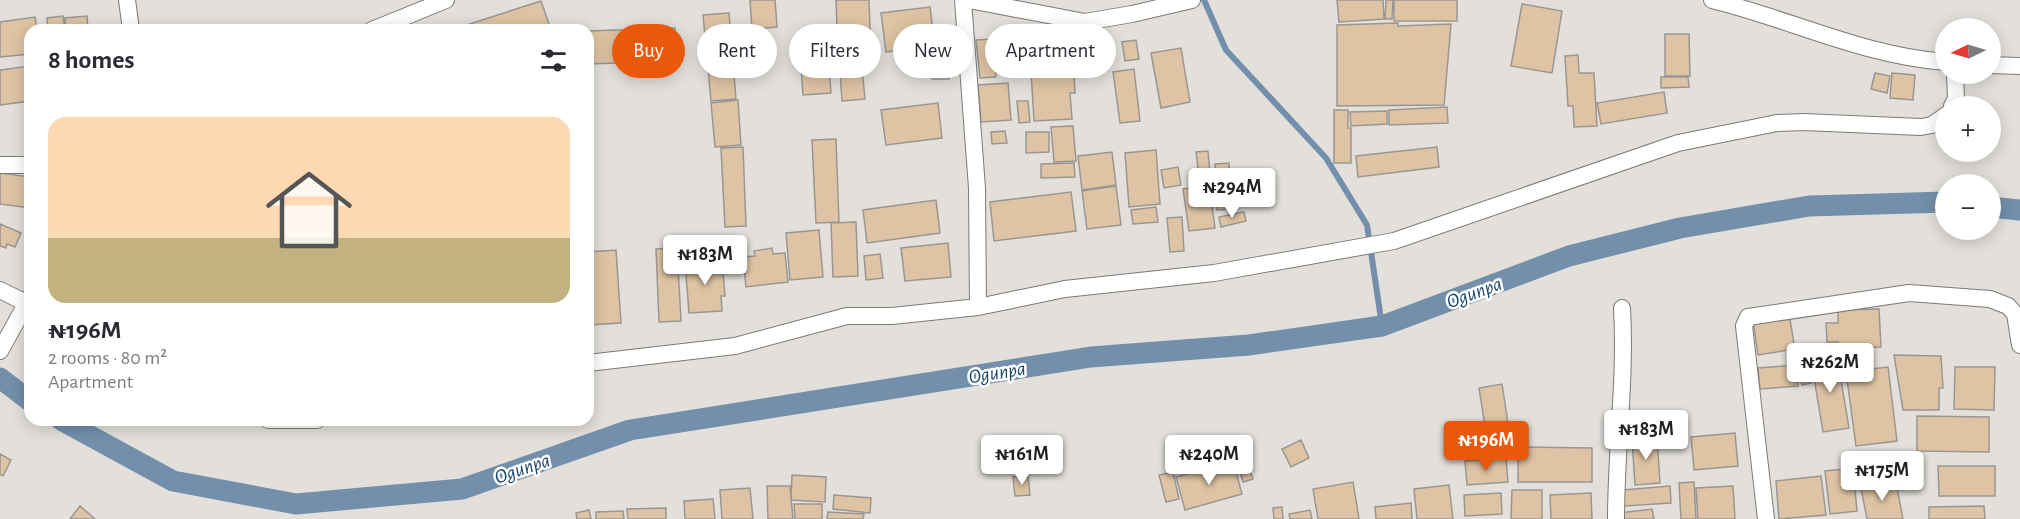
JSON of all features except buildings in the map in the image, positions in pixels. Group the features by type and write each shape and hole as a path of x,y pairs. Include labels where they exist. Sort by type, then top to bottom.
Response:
{"street":[{"path":"127,0 130,24"},
{"path":"387,24 446,0"},
{"path":"963,0 977,188 978,307"},
{"path":"969,0 1057,8 1085,22 1192,0"},
{"path":"1712,0 1755,10 1862,47 1935,61"},
{"path":"2001,65 2020,66"},
{"path":"594,362 735,346 847,316 892,316 978,307 1065,289 1214,273 1394,241 1678,143 1777,123 1921,127 1935,123"},
{"path":"0,165 24,165"},
{"path":"0,291 24,304"},
{"path":"1766,519 1744,326 1748,317 1909,293 1990,299 2008,306 2015,314 2020,345"},
{"path":"1616,519 1616,456 1624,358 1622,308"},
{"path":"0,351 24,309"}],"waterway":[{"path":"1204,0 1226,50 1326,158 1367,225 1382,326"},
{"name":"Ogunpa","path":"72,426 173,481 296,504 462,489 630,430 1091,357 1249,345 1382,326 1569,256 1680,228 1809,206 1935,202"},
{"name":"Ogunpa","path":"2001,208 2020,210"},
{"name":"Ogunpa","path":"0,378 24,396"}]}
